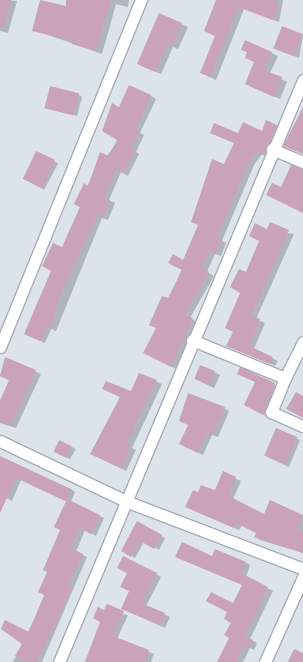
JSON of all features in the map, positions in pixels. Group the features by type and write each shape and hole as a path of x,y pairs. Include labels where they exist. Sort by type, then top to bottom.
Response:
{"street":[{"path":"0,347 141,0"},
{"path":"59,662 128,502 192,340 272,149 303,80"},
{"path":"272,149 303,162"},
{"path":"192,340 286,378"},
{"path":"303,342 271,412 303,426"},
{"path":"0,441 128,502 303,569"},
{"path":"265,662 303,577"}],"building":[{"path":"0,0 11,0 3,28 0,27"},
{"path":"40,0 66,6 66,0 111,0 96,51 72,44 73,41 32,31"},
{"path":"216,0 275,0 279,5 273,20 238,7 210,77 200,73 215,36 204,31"},
{"path":"159,13 182,23 172,46 167,44 155,72 137,64"},
{"path":"282,26 303,34 294,56 273,48"},
{"path":"245,40 272,52 264,70 282,77 274,97 245,84 254,62 245,58 247,52 241,50"},
{"path":"129,85 151,95 136,129 140,132 131,148 135,150 123,173 116,170 104,196 110,200 102,218 97,215 60,296 50,329 46,327 40,341 24,334 51,271 42,266 53,243 62,247 80,207 74,204 84,183 88,186 100,152 109,156 117,140 102,131 112,103 119,107"},
{"path":"50,86 79,93 74,116 44,108"},
{"path":"303,107 303,154 283,146"},
{"path":"266,120 277,125 263,155 256,152 249,162 217,237 222,239 216,254 209,251 202,268 209,272 185,315 193,318 171,367 143,353 156,328 149,325 162,296 168,298 182,270 168,263 173,254 183,260 198,225 191,222 212,159 224,164 234,143 210,133 214,123 238,133 243,122 262,131"},
{"path":"36,151 55,160 42,188 23,179"},
{"path":"291,165 303,169 303,213 266,195 272,183 281,187"},
{"path":"270,222 289,230 251,316 260,319 249,346 273,357 270,364 226,346 233,332 225,328 240,293 230,287 239,269 246,272 259,241 249,236 255,223 267,229"},
{"path":"5,357 36,370 11,425 0,421 0,401 9,380 0,376"},
{"path":"200,365 215,371 209,385 194,379"},
{"path":"240,367 275,383 263,415 244,405 255,382 237,374"},
{"path":"139,373 157,380 126,444 131,446 121,468 90,454 120,397 102,389 106,381 131,391"},
{"path":"296,392 303,396 303,418 286,409"},
{"path":"188,393 225,407 213,435 207,433 198,453 179,444 188,425 179,421"},
{"path":"276,428 297,437 285,465 264,456"},
{"path":"59,440 72,446 66,458 54,452"},
{"path":"0,456 71,489 65,501 16,478 0,513"},
{"path":"223,471 236,477 229,496 264,514 270,500 303,515 297,529 303,532 303,553 254,537 256,533 236,523 234,528 185,507 193,490 198,492 201,485 215,490"},
{"path":"67,499 100,515 91,534 79,528 71,548 83,554 68,585 72,587 37,662 26,662 15,656 22,644 1,629 5,620 29,632 44,595 38,592 47,572 43,570 60,530 54,527"},
{"path":"137,521 162,535 154,549 140,541 131,557 121,551"},
{"path":"182,542 212,556 215,549 246,562 241,573 268,587 245,636 253,640 248,648 244,646 236,662 217,662 229,638 224,635 231,623 224,619 227,612 206,601 211,592 233,603 242,585 175,557"},
{"path":"123,556 157,573 141,603 165,613 160,625 121,609 129,591 120,587 127,573 117,568"},
{"path":"107,604 124,611 113,636 149,650 145,662 85,662 100,622 93,618 98,607 104,610"},
{"path":"294,649 303,653 303,662 288,662"}]}
